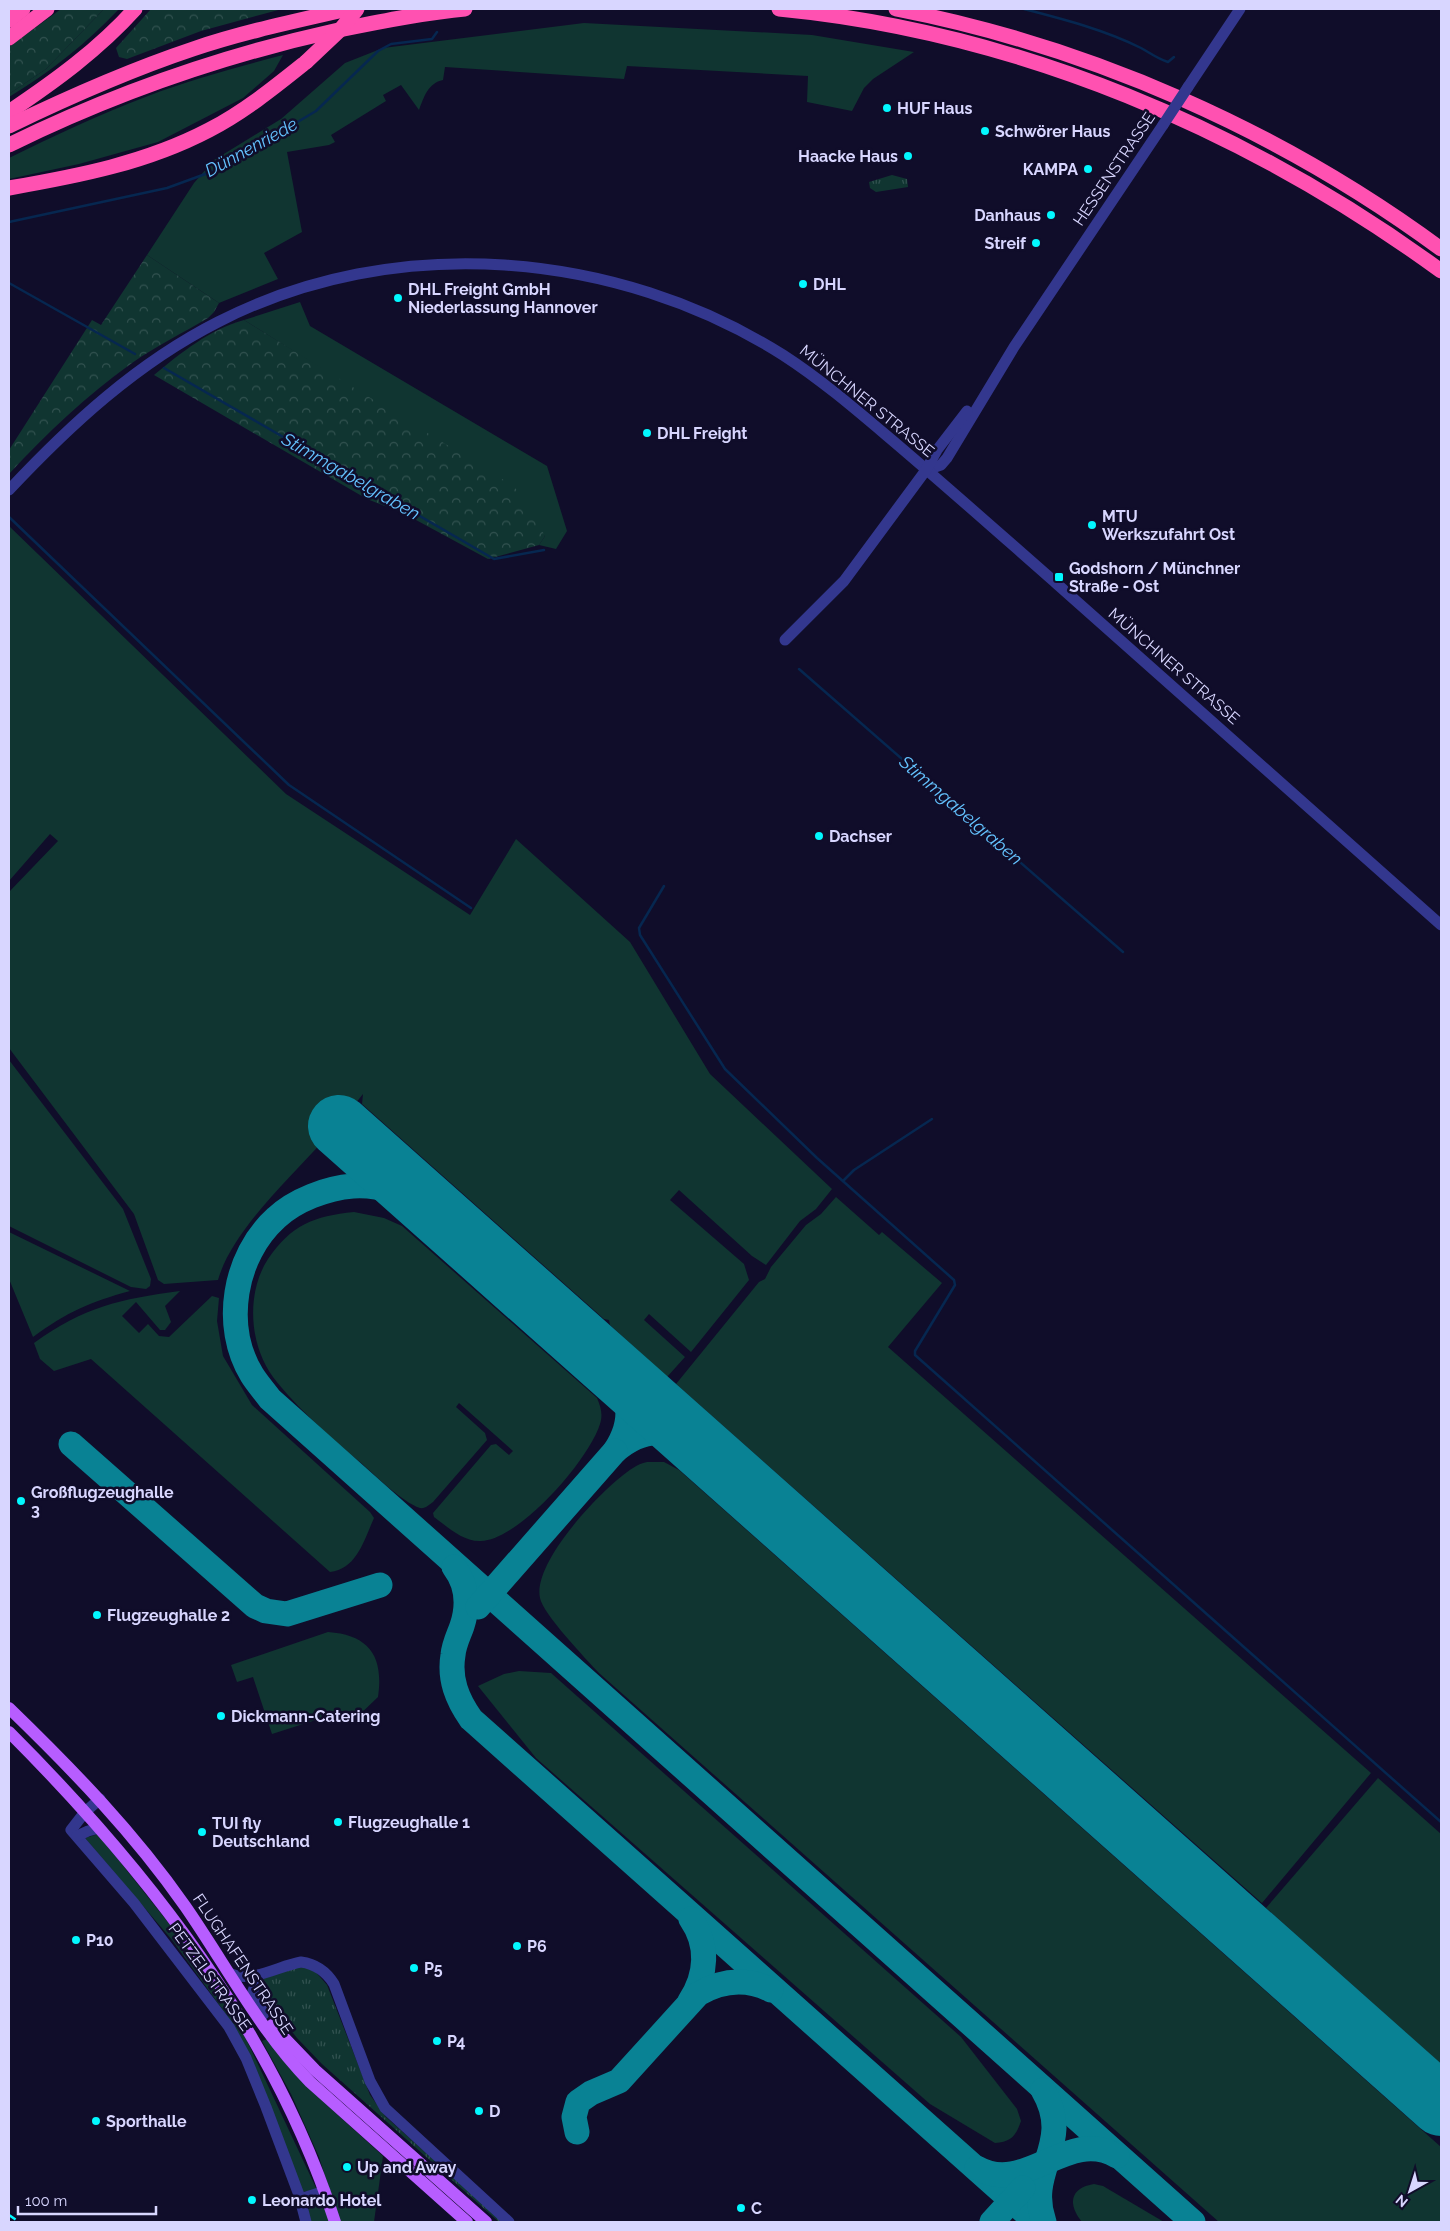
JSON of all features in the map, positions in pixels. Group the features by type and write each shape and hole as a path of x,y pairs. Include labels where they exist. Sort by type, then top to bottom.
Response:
{"highway":[{"path":"9,20 23,9"},
{"path":"9,38 47,9"},
{"path":"9,112 82,60 114,32 134,9"},
{"path":"9,126 123,75 193,49 276,25 348,9"},
{"path":"9,188 84,175 140,160 174,147 211,129 275,86 306,62 341,29 358,9"},
{"path":"9,145 63,118 130,91 225,59 281,43 365,24 465,9"},
{"path":"778,9 860,21 934,35 1073,76 1148,104 1217,135 1286,171 1346,206 1441,271"},
{"path":"896,9 938,17 1079,58 1153,87 1225,120 1296,156 1357,192 1441,250"}],"main road":[{"name":"FLUGHAFENSTRASSE","path":"9,1708 100,1799 134,1838 184,1905 271,2036 301,2074 467,2222"},
{"name":"FLUGHAFENSTRASSE","path":"9,1732 99,1828 180,1928 237,2012 287,2102 325,2191 335,2222"},
{"name":"FLUGHAFENSTRASSE","path":"244,1996 264,2014 299,2054 486,2222"}],"street":[{"name":"HESSENSTRASSE","path":"785,640 844,581 926,470 940,446 1014,347 1240,9"},
{"name":"MÜNCHNER STRASSE","path":"9,490 69,430 126,381 164,353 215,323 262,302 333,280 374,272 457,263 517,265 570,272 645,290 695,309 746,333 803,368 844,400 926,470 1441,925"},
{"path":"74,1833 85,1812 100,1799"},
{"path":"74,1833 99,1828"},
{"name":"PETZELSTRASSE","path":"74,1833 145,1917 230,2027 246,2058 266,2107 300,2199 306,2222"},
{"path":"229,1973 241,1977 259,1975 301,1962 308,1963 324,1972 334,1984 370,2081 384,2108 509,2222"},
{"path":"259,1975 252,1991 264,2014"},
{"path":"300,2199 325,2191"}],"green space":[{"path":"61,9 104,9 46,69 9,94 9,47"},
{"path":"104,9 119,9 67,57 9,97 9,94 46,69"},
{"path":"151,9 282,9 201,31 127,59 119,57 116,48"},
{"path":"584,23 812,35 914,52 873,79 864,88 852,111 807,102 808,76 627,66 624,79 445,67 443,80 430,87 419,110 401,85 383,95 386,101 331,135 335,142 329,145 287,152 302,232 264,253 278,279 219,303 147,255 194,183 214,160 281,119 345,63 383,48"},
{"path":"283,55 274,71 243,98 158,142 79,164 9,179 9,158 77,125 181,84"},
{"path":"892,175 907,179 908,187 876,192 870,188 869,182"},
{"path":"147,255 219,303 214,312 208,318 150,351 99,388 38,444 9,474 9,450 92,320 101,325"},
{"path":"300,302 310,326 547,466 567,531 556,549 539,545 545,536 400,418 244,320"},
{"path":"244,320 512,485 522,495 545,536 539,545 488,559 405,514 367,499 154,375 186,350 208,336 231,324"},
{"path":"9,526 286,794 470,915 516,839 630,942 710,1074 832,1189 816,1209 800,1221 766,1265 752,1256 679,1190 670,1200 744,1264 749,1280 691,1352 649,1314 644,1320 685,1357 667,1377 610,1325 609,1320 604,1319 362,1104 363,1094 351,1109 342,1101 314,1133 323,1141 248,1225 225,1262 218,1280 164,1284 158,1280 134,1214 9,1048 9,892 58,841 50,834 9,881"},
{"path":"9,1060 123,1209 151,1279 150,1286 146,1289 131,1287 9,1226"},
{"path":"836,1197 879,1235 882,1232 942,1283 888,1347 1371,1773 1262,1903 676,1384 759,1282 765,1279 771,1267 806,1225 821,1214"},
{"path":"354,1212 384,1218 402,1226 597,1398 601,1411 600,1424 593,1439 568,1477 532,1513 497,1537 474,1541 456,1533 434,1517 433,1513 491,1445 496,1444 509,1455 513,1451 459,1403 456,1407 485,1433 487,1440 433,1502 420,1508 389,1488 314,1422 292,1400 265,1364 255,1334 253,1318 256,1287 268,1259 286,1238 305,1224 327,1216"},
{"path":"9,1232 130,1291 79,1309 33,1337 9,1279"},
{"path":"180,1291 165,1306 171,1322 165,1330 160,1330 136,1302 122,1316 139,1333 148,1324 159,1336 169,1337 212,1296 219,1298 217,1321 223,1356 252,1405 370,1512 374,1518 358,1552 347,1565 339,1570 330,1572 91,1359 54,1371 40,1359 34,1343 69,1321 103,1306 121,1301"},
{"path":"647,1462 664,1462 679,1470 1441,2147 1441,2222 1219,2222 599,1673 549,1615 540,1598 541,1583 547,1565 573,1526 620,1477 636,1466"},
{"path":"328,1632 354,1638 371,1650 376,1659 378,1670 378,1697 354,1720 348,1722 344,1711 272,1734 253,1677 237,1682 231,1665"},
{"path":"519,1671 551,1673 961,2037 1017,2109 1021,2121 1012,2137 1009,2140 995,2143 930,2104 536,1758 478,1686 504,1674"},
{"path":"1378,1778 1441,1834 1441,2064 1266,1908"},
{"path":"98,1834 178,1935 233,2011 317,2190 302,2192 228,2017 172,1940 85,1838"},
{"path":"304,1967 314,1970 327,1985 370,2095 386,2117 503,2222 499,2222 322,2064 297,2038 258,1988 258,1983 268,1976"},
{"path":"267,2039 307,2087 383,2156 374,2222 340,2222 319,2157 291,2094 262,2041"},
{"path":"1094,2184 1103,2186 1164,2222 1082,2222 1074,2209 1073,2198 1080,2189"},
{"path":"314,2202 324,2204 330,2222 311,2222 308,2210"}],"waterway":[{"name":"Dünnenriede","path":"1024,9 1098,30 1141,48 1157,58 1168,62 1174,57"},
{"name":"Dünnenriede","path":"9,222 167,188 219,169 316,111 378,51 391,44 432,39 437,32"},
{"name":"Stimmgabelgraben","path":"9,283 135,354"},
{"name":"Stimmgabelgraben","path":"164,368 494,559 544,550"},
{"path":"9,517 289,785 471,908"},
{"name":"Stimmgabelgraben","path":"799,669 1123,952"},
{"path":"664,886 639,928 640,935 725,1069 817,1158 954,1280 955,1285 915,1351 915,1355 1441,1822"},
{"path":"843,1181 854,1170 932,1119"}],"taxiway":[{"path":"432,1209 413,1199 384,1189 353,1186 322,1192 302,1200 276,1218 250,1252 242,1271 237,1292 235,1314 237,1335 243,1356 258,1384 270,1399 1193,2222"},
{"path":"607,1365 621,1386 628,1407 626,1428 615,1451 639,1436 662,1433 684,1440 708,1454"},
{"path":"71,1444 255,1606 266,1611 287,1614 380,1585"},
{"path":"478,1607 615,1451"},
{"path":"454,1567 462,1580 466,1595 466,1610 455,1643 452,1664 453,1681 458,1696 471,1719 1036,2222"},
{"path":"690,2001 700,1981 704,1960 701,1939 691,1919"},
{"path":"577,2132 574,2117 578,2102 591,2093 619,2081 698,1994 707,1989 734,1982 744,1982 771,1990"},
{"path":"1043,2090 1051,2109 1054,2126 1052,2142 1040,2187 1040,2203 1044,2222"},
{"path":"977,2168 995,2174 1012,2174 1064,2154 1081,2150 1099,2149 1117,2156"},
{"path":"992,2222 1023,2188"}],"runway":[{"path":"339,1126 1441,2105"}],"railway":[{"path":"9,2215 19,2222"}],"place":[{"name":"HUF Haus","path":"887,108"},
{"name":"Schwörer Haus","path":"985,131"},
{"name":"Haacke Haus","path":"908,156"},
{"name":"KAMPA","path":"1088,169"},
{"name":"Danhaus","path":"1051,215"},
{"name":"Streif","path":"1036,243"},
{"name":"DHL","path":"803,284"},
{"name":"DHL Freight GmbH Niederlassung Hannover","path":"398,298"},
{"name":"DHL Freight","path":"647,433"},
{"name":"MTU Werkszufahrt Ost","path":"1092,525"},
{"name":"Godshorn / Münchner Straße - Ost","path":"1059,577"},
{"name":"Dachser","path":"819,836"},
{"name":"Großflugzeughalle 3","path":"21,1501"},
{"name":"Flugzeughalle 2","path":"97,1615"},
{"name":"Dickmann-Catering","path":"221,1716"},
{"name":"Flugzeughalle 1","path":"338,1822"},
{"name":"TUI fly Deutschland","path":"202,1832"},
{"name":"P10","path":"76,1940"},
{"name":"P6","path":"517,1946"},
{"name":"P5","path":"414,1968"},
{"name":"P4","path":"437,2041"},
{"name":"D","path":"479,2111"},
{"name":"Sporthalle","path":"96,2121"},
{"name":"Up and Away","path":"347,2167"},
{"name":"Leonardo Hotel","path":"252,2200"},
{"name":"C","path":"741,2208"}]}
